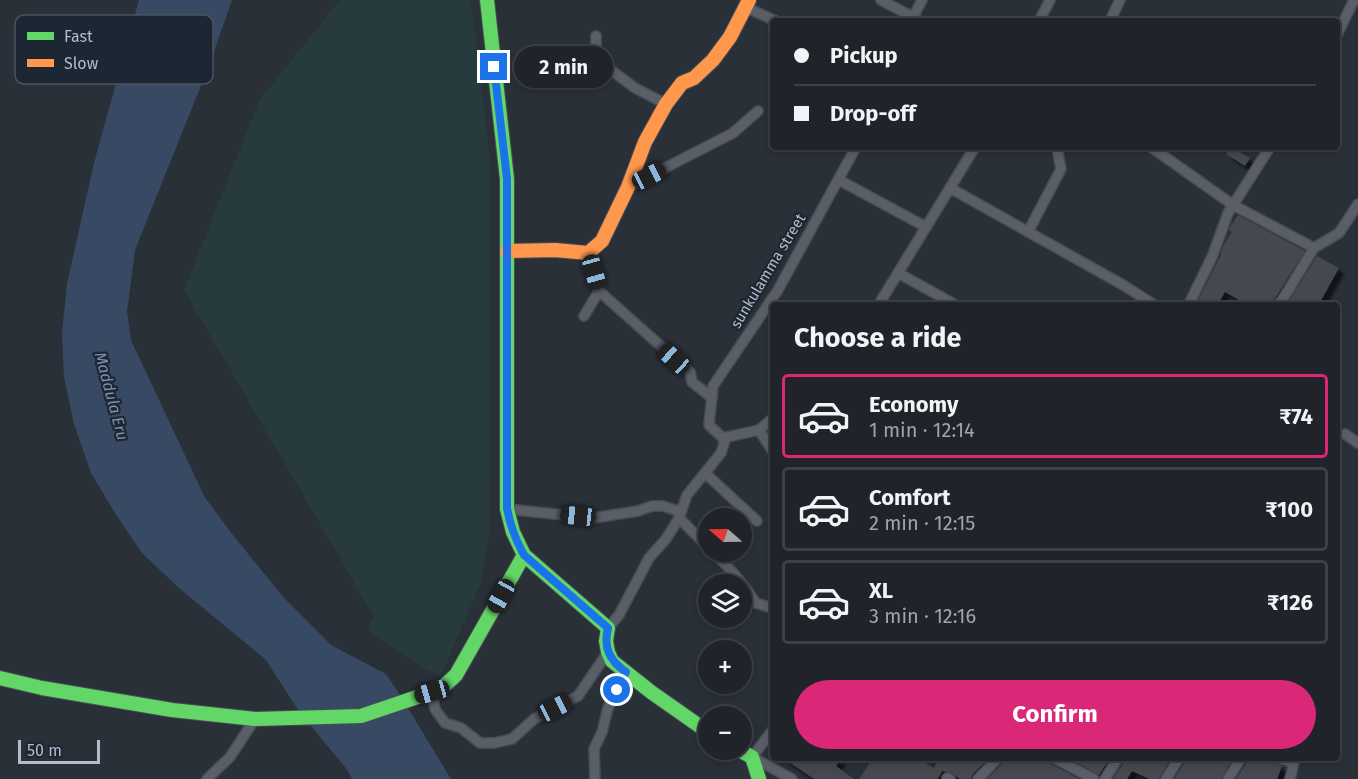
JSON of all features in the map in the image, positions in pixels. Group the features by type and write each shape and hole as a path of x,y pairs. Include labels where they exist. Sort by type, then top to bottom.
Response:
{"street":[{"path":"487,0 507,179 507,508 513,533 524,555 608,628"},
{"path":"881,0 912,18"},
{"path":"916,18 922,0"},
{"path":"1041,18 1050,0"},
{"path":"1111,18 1120,0"},
{"path":"1340,29 1354,0"},
{"path":"507,252 555,250 588,253 602,241 628,187 645,142 666,104 682,84 694,78 713,60 730,38 747,3 771,18"},
{"path":"596,36 596,58 635,88 666,104"},
{"path":"628,187 733,133 758,111"},
{"name":"sunkulamma street","path":"725,440 709,425 713,386 778,290 854,150"},
{"path":"880,302 973,150"},
{"path":"1028,232 1061,169 1059,150"},
{"path":"1155,150 1233,205 1314,248"},
{"path":"1190,302 1212,257 1228,213 1268,150"},
{"path":"838,180 926,227"},
{"path":"950,188 1151,302"},
{"path":"1281,302 1314,248 1339,233 1358,204"},
{"path":"588,253 599,291 690,372 692,381 712,398"},
{"path":"898,273 950,302"},
{"path":"584,316 599,291"},
{"path":"698,725 659,699 612,662 606,641 608,628 619,615 649,558 666,539 680,515 687,495 722,453 727,437 759,430 770,421"},
{"path":"759,430 770,447"},
{"path":"1345,434 1358,443"},
{"path":"705,473 757,521"},
{"path":"507,508 593,518 638,511 652,506 663,506 680,515 698,536"},
{"path":"0,678 42,688 172,710 255,719 362,716 432,692 444,686 456,675 524,555"},
{"path":"724,562 743,583 756,603 770,607"},
{"path":"432,692 435,709 445,723 461,728 480,743 512,739 534,719 578,696 608,652"},
{"path":"596,779 594,749 602,732 608,708 626,672"},
{"path":"207,779 230,757 255,719"},
{"path":"752,758 770,734"},
{"path":"752,758 759,779"},
{"path":"752,758 792,779"},
{"path":"978,779 995,761"},
{"path":"1060,761 1094,779"},
{"path":"1106,779 1116,761"},
{"path":"1166,779 1177,761"},
{"path":"1228,779 1239,761"},
{"path":"1290,779 1294,761"}],"green space":[{"path":"340,0 470,0 476,39 490,161 489,532 481,582 441,676 424,668 369,631 368,625 374,617 184,290 260,99"}],"water":[{"path":"139,0 232,0 213,54 213,15 135,15"},
{"name":"Maddula Eru","path":"116,84 202,84 135,250 127,312 131,340 204,496 284,598 331,645 386,674 451,779 352,779 298,710 266,660 179,588 142,553 91,473 74,424 64,377 62,332 67,284 94,163"}],"building":[{"path":"1229,150 1236,150 1250,158 1245,166 1226,154"},
{"path":"1238,215 1305,251 1272,302 1242,302 1225,292 1219,302 1197,302 1232,232 1229,230"},
{"path":"1317,256 1339,268 1320,302 1288,302"},
{"path":"787,761 839,761 836,766 854,779 814,779"},
{"path":"871,761 922,761 934,768 938,761 986,761 971,779 960,779 952,773 942,771 938,779 859,779"},
{"path":"1004,761 1046,761 1079,779 987,779"},
{"path":"1073,761 1108,761 1099,775"},
{"path":"1169,761 1159,779 1149,779 1132,771 1127,779 1113,779 1124,762"},
{"path":"1231,761 1221,779 1174,779 1185,762"},
{"path":"1273,761 1282,766 1277,779 1236,779 1247,762"}],"traffic: fast":[{"path":"487,0 507,179 507,509 513,532 524,555 608,628 606,641 612,661 698,725"},
{"path":"0,678 42,688 172,710 255,719 361,716 432,692 444,686 456,675 524,555"},
{"path":"752,757 759,779"}],"traffic: slow":[{"path":"507,251 555,250 588,253 602,241 628,187 645,142 666,104 682,83 694,78 713,60 730,37 749,0"}],"route":[{"path":"494,67 507,179 507,508 510,526 524,555 608,628 606,641 612,662 626,672 617,690"}]}
